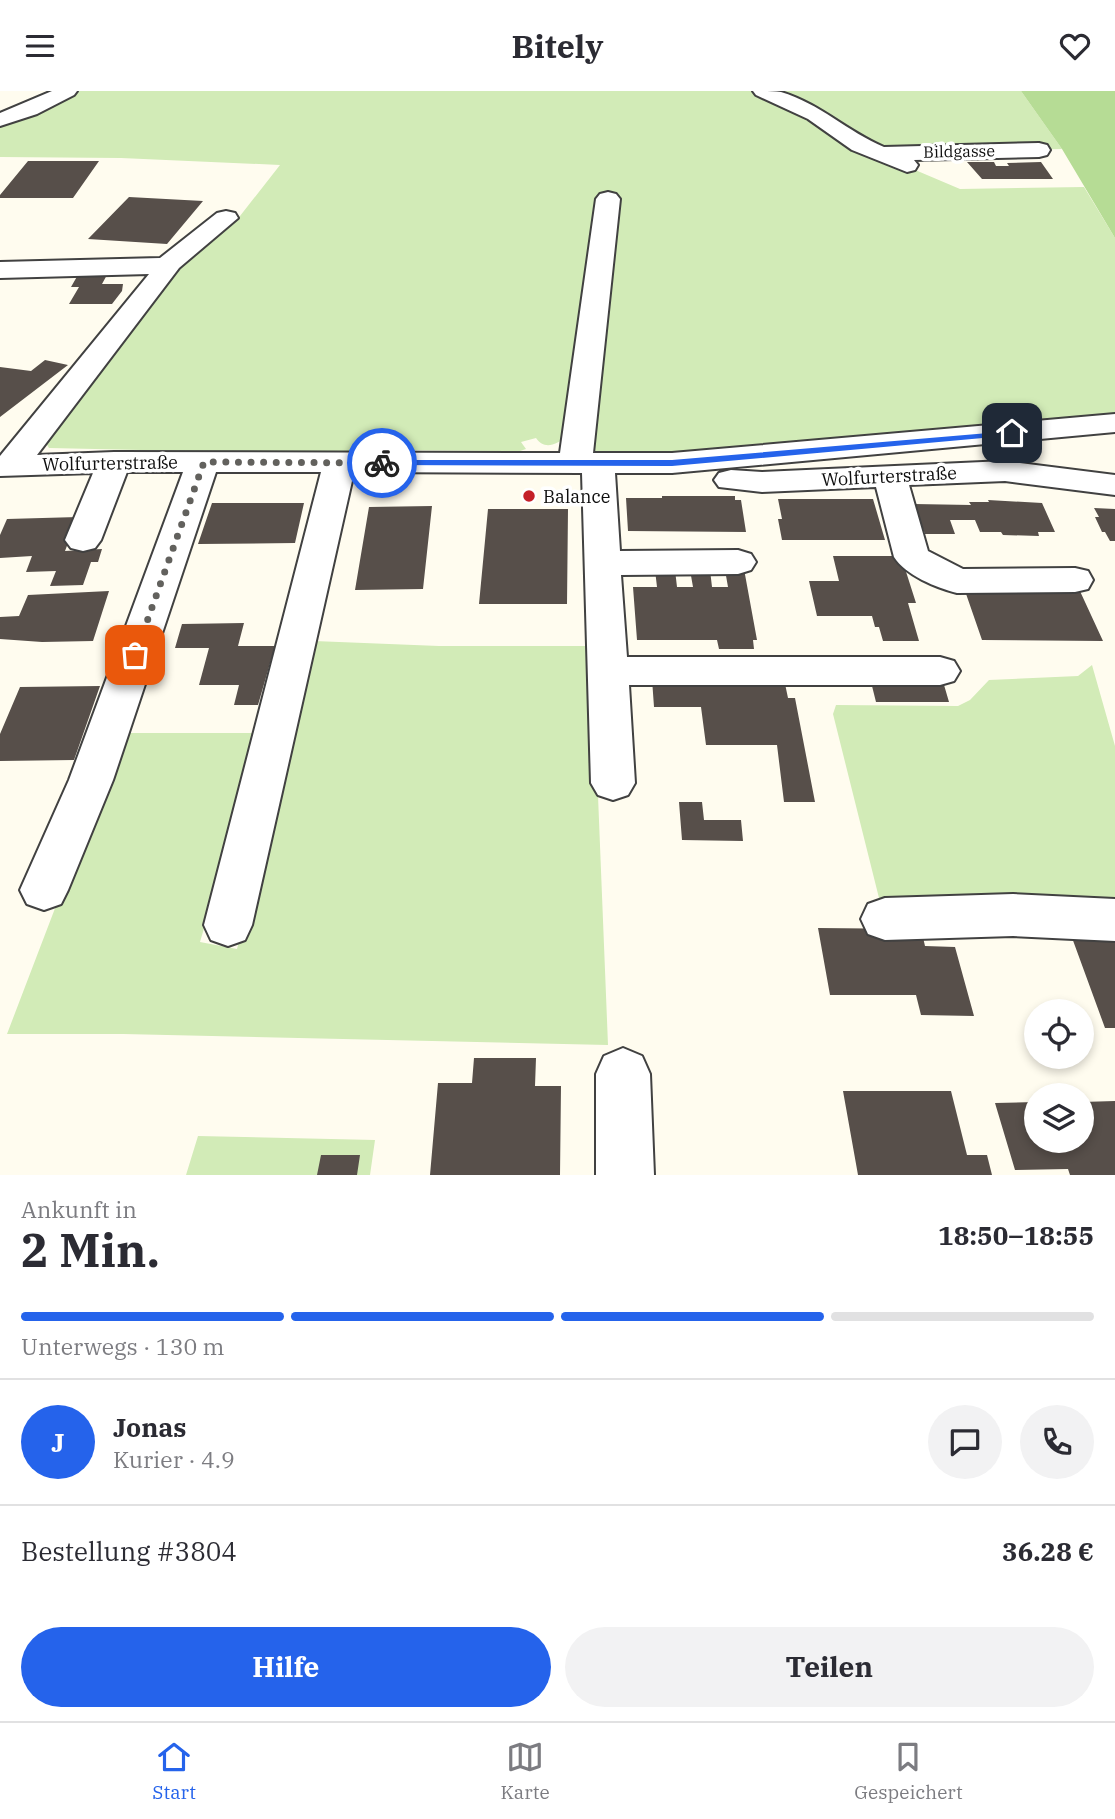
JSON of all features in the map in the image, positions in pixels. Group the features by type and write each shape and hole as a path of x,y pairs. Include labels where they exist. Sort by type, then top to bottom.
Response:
{"street":[{"path":"0,120 30,110 67,91"},
{"path":"763,91 815,115 879,154 906,165"},
{"name":"Bildgasse","path":"879,154 1039,150"},
{"path":"608,199 587,464 603,563 613,783"},
{"path":"0,270 166,266 226,218"},
{"path":"6,466 166,271 166,266"},
{"name":"Wolfurterstraße","path":"6,466 114,462 672,463 909,444 1115,423"},
{"path":"83,540 114,462"},
{"path":"44,890 90,781 204,462"},
{"path":"228,925 340,462"},
{"name":"Wolfurterstraße","path":"672,463 679,478 762,482 1005,471 1115,485"},
{"path":"890,475 912,557 957,581 1075,580"},
{"path":"603,563 738,562"},
{"path":"608,671 940,671"},
{"path":"885,919 1013,915 1115,920"},
{"path":"623,1074 625,1175"}],"green space":[{"path":"72,91 758,91 861,147 960,189 1084,187 1115,238 1115,432 582,460 566,437 550,445 539,442 536,438 521,442 526,449 520,451 370,450 369,455 49,448 44,440 111,345 194,250 240,216 280,165 121,158 0,157 0,122"},
{"path":"769,91 1021,91 1062,149 879,153 804,107"},
{"path":"1021,91 1115,91 1115,238 1062,149"},
{"path":"314,641 439,646 592,646 608,1045 123,1034 7,1034 122,733 261,733 200,942 237,949"},
{"path":"1092,665 1115,746 1115,909 881,906 833,714 836,705 958,706 970,700 989,680 1078,676"},
{"path":"198,1136 375,1140 370,1175 186,1175"}],"building":[{"path":"28,161 99,161 73,198 0,198"},
{"path":"967,162 994,162 996,166 1009,166 1007,163 1041,162 1053,179 982,179"},
{"path":"129,197 203,201 167,244 88,239"},
{"path":"79,273 108,273 102,284 123,284 122,291 112,304 69,304 79,287 71,287"},
{"path":"45,360 68,365 0,417 0,367 31,371"},
{"path":"735,496 735,500 741,500 746,532 628,531 626,498"},
{"path":"778,499 873,499 885,540 782,540"},
{"path":"988,500 1042,503 1055,532 1038,532 1039,536 1003,535 1001,532 980,532 975,520 950,520 955,534 925,534 914,504 971,505 969,502 989,502"},
{"path":"212,503 304,503 295,543 198,544"},
{"path":"432,506 423,589 355,590 369,507"},
{"path":"1094,508 1115,509 1115,541 1110,541 1105,532 1102,532"},
{"path":"488,509 568,509 567,604 479,604"},
{"path":"78,517 65,551 102,549 98,562 91,562 83,585 50,586 56,571 26,572 32,556 0,558 0,535 7,519"},
{"path":"833,556 901,556 916,603 908,603 919,641 883,641 872,616 817,616 809,581 839,581"},
{"path":"744,569 757,640 753,640 754,649 719,649 717,640 637,640 633,587 657,587 655,570 675,570 677,587 693,587 690,570 710,570 712,587 728,587 725,570"},
{"path":"964,588 1079,589 1103,641 982,640"},
{"path":"109,591 93,641 0,639 0,617 19,616 28,595"},
{"path":"244,623 238,646 275,646 258,705 234,705 239,685 199,685 209,648 175,648 182,624"},
{"path":"870,678 942,678 949,702 876,702"},
{"path":"652,679 784,679 788,698 795,698 815,802 784,802 777,745 706,745 701,707 654,707"},
{"path":"100,686 74,760 0,761 0,734 20,687"},
{"path":"679,802 702,802 704,820 741,820 743,841 682,840"},
{"path":"818,928 921,929 925,946 955,947 974,1016 921,1015 916,995 830,995"},
{"path":"1071,935 1115,935 1115,1028 1105,1028"},
{"path":"474,1058 536,1058 535,1086 561,1086 560,1175 430,1175 438,1083 472,1083"},
{"path":"843,1091 951,1091 967,1155 987,1155 992,1175 858,1175"},
{"path":"1115,1101 1115,1175 1070,1175 1068,1169 1015,1170 995,1103 1024,1102 1024,1153 1094,1153 1094,1102"},
{"path":"321,1155 360,1155 357,1175 317,1175"}],"way so far":[{"path":"135,655 204,462 382,463"}],"place":[{"name":"Balance","path":"529,496"}],"route":[{"path":"382,463 672,463 1012,433"}]}
